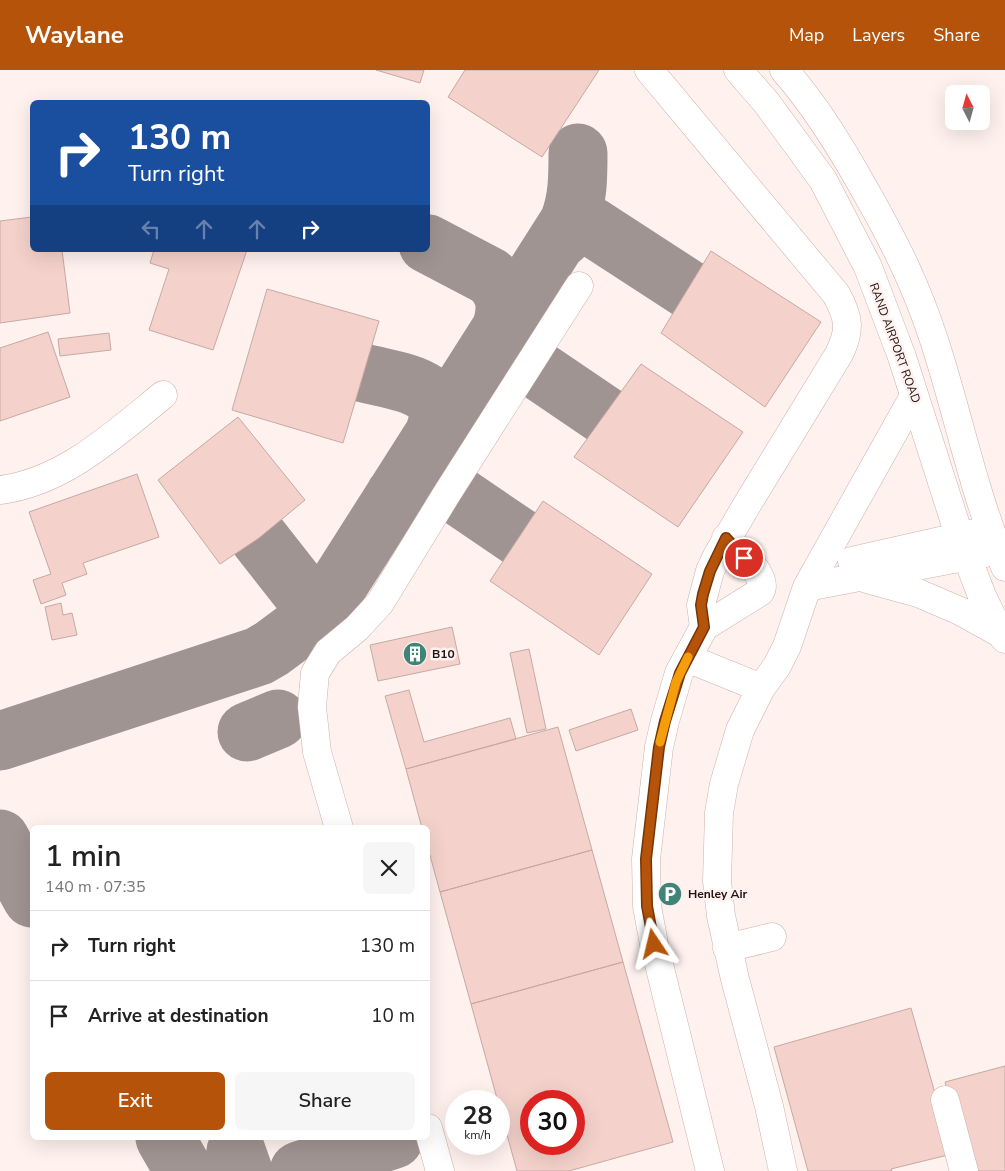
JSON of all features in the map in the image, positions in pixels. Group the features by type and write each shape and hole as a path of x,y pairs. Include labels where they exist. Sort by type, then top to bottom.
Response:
{"street":[{"path":"649,70 836,294 844,308 846,318 847,334 839,354 726,538 710,571 701,605 704,627"},
{"name":"RAND AIRPORT ROAD","path":"738,70 766,102 823,180 868,267 902,357 963,548 982,596 1002,636"},
{"path":"784,70 797,85 846,156 897,246 917,290 998,549 963,548 812,578"},
{"path":"338,825 317,752 312,707 315,673 328,652 357,628 380,603 446,495 579,286"},
{"path":"0,490 22,486 59,471 86,455 115,434 163,395"},
{"path":"783,1171 769,1106 727,948 721,916 717,881 719,813 724,784 740,730 761,688 777,666 788,646 812,578 914,396"},
{"path":"710,1171 654,944 647,906 646,882 647,850 659,747 676,682 704,627 760,592 763,588 761,577 726,538"},
{"path":"863,578 963,548"},
{"path":"812,578 863,578 918,593 960,611 1002,636"},
{"path":"687,658 761,688"},
{"path":"727,948 772,937"},
{"path":"945,1100 964,1171"},
{"path":"430,1135 440,1171"}],"building":[{"path":"376,70 424,70 420,83"},
{"path":"465,70 599,70 542,157 448,97"},
{"path":"30,217 30,252 62,252 70,313 0,323 0,221"},
{"path":"711,251 821,322 765,407 661,333"},
{"path":"153,252 246,252 213,350 149,330 169,269 150,263"},
{"path":"267,289 379,321 343,443 232,410"},
{"path":"48,332 70,397 0,421 0,348"},
{"path":"109,333 111,350 60,356 58,339"},
{"path":"641,364 743,432 678,527 574,457"},
{"path":"238,417 305,500 259,538 220,564 158,480"},
{"path":"137,474 159,537 83,563 87,574 62,583 66,595 41,604 33,580 51,574 29,512"},
{"path":"543,501 652,574 599,655 490,581"},
{"path":"61,603 63,615 72,613 77,635 52,640 45,607"},
{"name":"B10","path":"452,627 460,664 378,681 370,645"},
{"path":"529,649 546,729 527,733 510,653"},
{"path":"409,690 424,742 510,718 516,739 406,769 385,696"},
{"path":"631,709 638,730 576,751 569,730"},
{"path":"558,727 592,850 440,892 430,855 430,825 421,825 406,769"},
{"path":"592,850 623,962 471,1004 440,892"},
{"path":"623,962 673,1142 569,1171 517,1171 510,1146 510,1090 495,1090 471,1004"},
{"path":"911,1008 952,1154 891,1169 892,1171 808,1171 774,1047"},
{"path":"1005,1066 1005,1171 971,1171 945,1082"}],"taxiway":[{"path":"501,329 569,222 576,196 578,153"},
{"path":"558,241 573,229 581,226 591,226 688,289"},
{"path":"0,741 259,656 321,612 501,329 505,307 503,294 495,281 430,245"},
{"path":"480,362 496,352 514,354 604,415"},
{"path":"364,373 406,383 419,388 430,396 436,405 438,418 434,434"},
{"path":"395,495 403,487 418,480 435,480 519,537"},
{"path":"259,538 310,603 310,615 300,628"},
{"path":"247,732 278,719"},
{"path":"0,839 30,894"},
{"path":"166,1140 184,1171"},
{"path":"299,1171 391,1140"},
{"path":"236,1151 243,1171"}],"slow traffic":[{"path":"660,742 676,682 688,657"}],"place":[{"name":"B10","path":"415,654"},
{"name":"Henley Air","path":"670,894"}],"route":[{"path":"654,944 647,906 646,859 653,786 665,721 676,682 704,627 701,605 703,594 710,571 726,538 744,558"}]}
